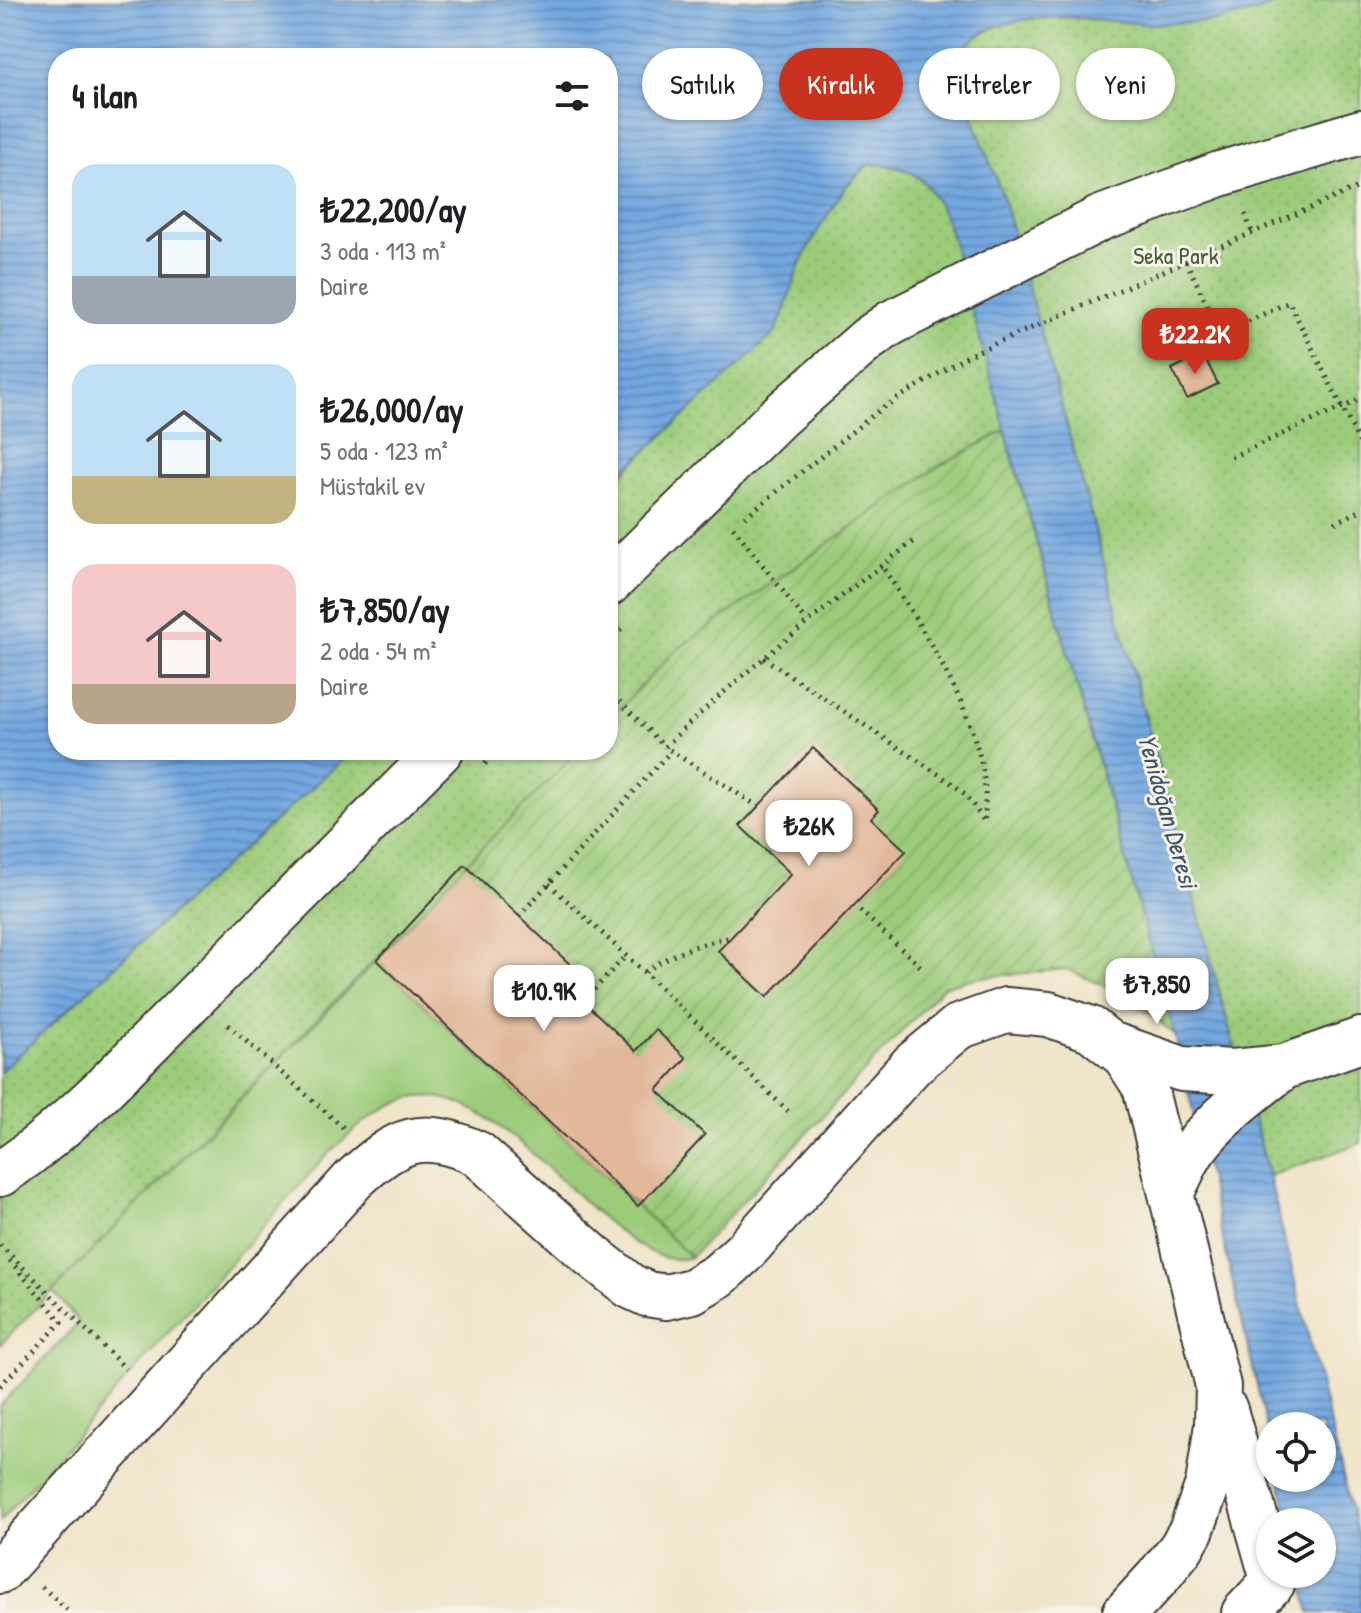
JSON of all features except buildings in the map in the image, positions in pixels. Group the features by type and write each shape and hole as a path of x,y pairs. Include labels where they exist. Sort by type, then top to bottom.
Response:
{"street":[{"path":"618,574 777,418 868,339 891,323 1101,218 1220,174 1361,132"},
{"path":"0,1174 65,1125 431,760"},
{"path":"0,1571 354,1179 395,1146 414,1139 438,1140 478,1154 630,1286 647,1294 666,1297 692,1291 719,1275 755,1240 913,1064 958,1027 1006,1010 1048,1014 1091,1029 1125,1056 1145,1087 1218,1386 1256,1520"},
{"path":"1171,1193 1194,1150 1234,1088 1361,1040"},
{"path":"1109,1044 1234,1088"},
{"path":"1125,1613 1174,1558 1191,1531 1208,1484 1214,1453 1218,1386"},
{"path":"1244,1613 1270,1588"}],"path":[{"path":"727,532 882,408 969,355 1361,186"},
{"path":"1186,261 1221,334"},
{"path":"1169,359 1289,302 1361,445"},
{"path":"1231,457 1361,399"},
{"path":"1335,523 1361,510"},
{"path":"733,527 807,622"},
{"path":"665,747 807,622 917,539"},
{"path":"764,658 950,782 965,794 985,822 984,776 977,743 928,636 882,566"},
{"path":"618,631 629,621"},
{"path":"618,700 665,747 759,807"},
{"path":"519,916 671,751"},
{"path":"549,884 788,1111"},
{"path":"854,905 922,968"},
{"path":"645,973 693,945 732,937"},
{"path":"583,1001 626,956"},
{"path":"196,996 355,1139"},
{"path":"0,1247 128,1371"},
{"path":"0,1247 62,1322 0,1386"}],"green space":[{"name":"Seka Park","path":"1288,0 1361,0 1361,1143 1269,1176 1060,400 939,466 675,651 618,710 618,479 783,314 800,263 820,227 846,186 869,164 900,168 920,179 935,198 948,225 962,120 1060,120 1060,48 964,48 978,35 997,26 1026,19 1068,17 1148,24 1215,21 1252,13"},
{"path":"1005,431 1175,1035 1152,1015 1105,986 1066,969 975,978 944,986 691,1257 377,960 569,760 618,760 618,710 675,651 939,466"},
{"path":"343,760 569,760 0,1345 0,1072"},
{"path":"377,960 691,1257 663,1257 632,1241 528,1149 491,1121 454,1101 418,1097 404,1100 366,1120 323,1159 0,1521 0,1406 79,1322 53,1291"}],"water":[{"name":"Yenidoğan Deresi","path":"0,0 1288,0 1252,13 1215,21 1148,24 1068,17 1026,19 997,26 978,35 964,48 919,48 919,120 974,120 1002,194 1269,1176 1327,1412 1263,1412 1175,1035 948,225 928,187 900,168 869,164 846,186 800,263 775,333 618,478 618,48 48,48 48,760 343,760 0,1072"},
{"path":"1336,1448 1361,1549 1361,1613 1310,1613 1304,1588 1336,1588 1336,1508 1286,1508 1282,1492 1336,1492"}]}
